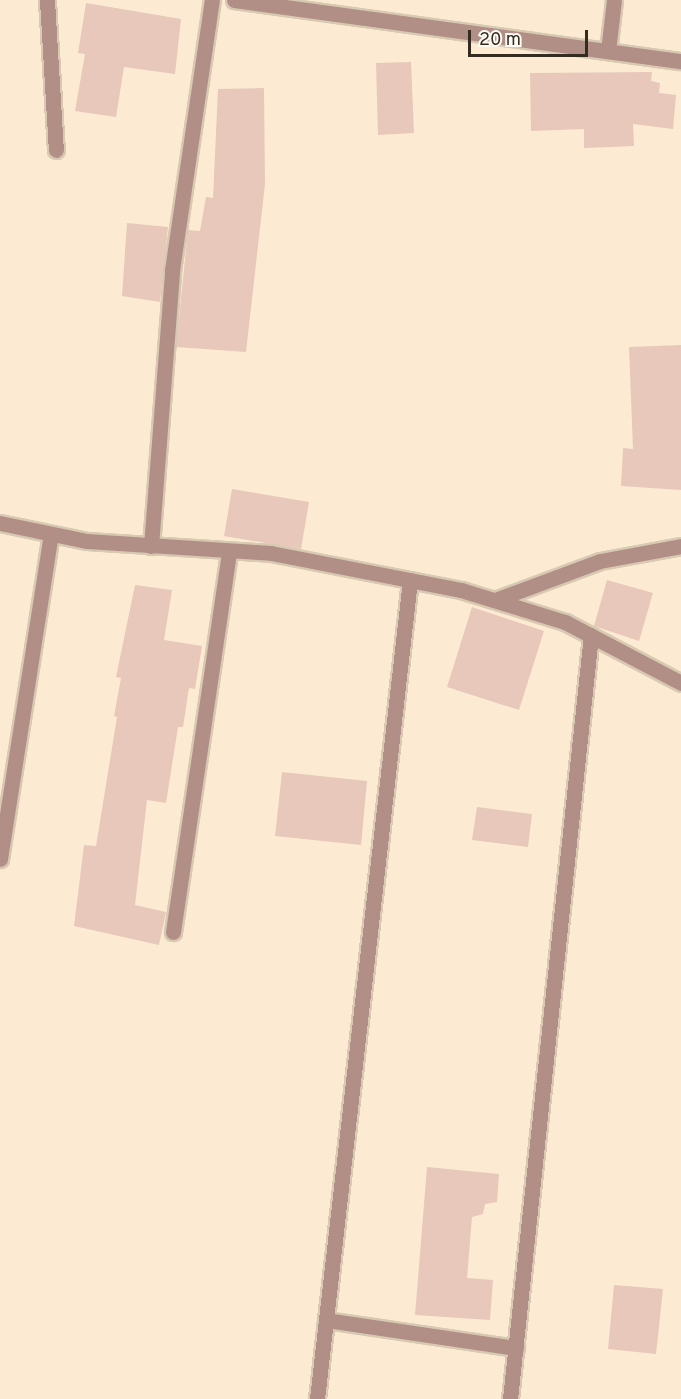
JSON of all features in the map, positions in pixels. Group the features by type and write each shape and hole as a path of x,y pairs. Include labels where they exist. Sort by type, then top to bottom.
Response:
{"street":[{"path":"47,0 56,150"},
{"path":"151,546 172,270 212,0"},
{"path":"234,0 681,61"},
{"path":"608,51 614,0"},
{"path":"0,523 51,535 151,546 271,553 410,580 495,600 565,622 681,683"},
{"path":"0,859 51,535"},
{"path":"495,600 600,561 681,546"},
{"path":"173,932 230,551"},
{"path":"317,1399 410,580"},
{"path":"510,1399 591,635"},
{"path":"326,1320 516,1348"}],"building":[{"path":"86,3 181,19 175,74 124,67 116,117 75,111 85,54 78,53"},
{"path":"411,62 414,133 378,135 376,63"},
{"path":"652,72 651,81 660,83 659,93 676,95 673,129 633,124 634,146 584,148 584,129 531,131 530,73"},
{"path":"264,88 265,184 246,352 176,347 188,230 200,231 206,197 213,198 218,89"},
{"path":"127,223 168,227 160,302 122,296"},
{"path":"681,345 681,490 621,486 623,448 633,449 629,347"},
{"path":"232,489 309,502 301,549 224,536"},
{"path":"607,580 653,593 639,641 594,626"},
{"path":"135,585 172,590 164,640 202,646 195,689 189,688 183,727 178,727 166,803 147,800 135,905 166,912 159,945 74,926 84,845 96,846 117,717 114,716 121,678 116,677"},
{"path":"472,607 544,631 519,710 447,687"},
{"path":"282,772 367,781 361,845 275,836"},
{"path":"477,807 532,814 528,847 472,840"},
{"path":"427,1167 499,1174 497,1202 485,1204 483,1214 472,1217 467,1278 493,1280 490,1320 415,1315"},
{"path":"614,1285 663,1289 656,1354 608,1349"}]}
